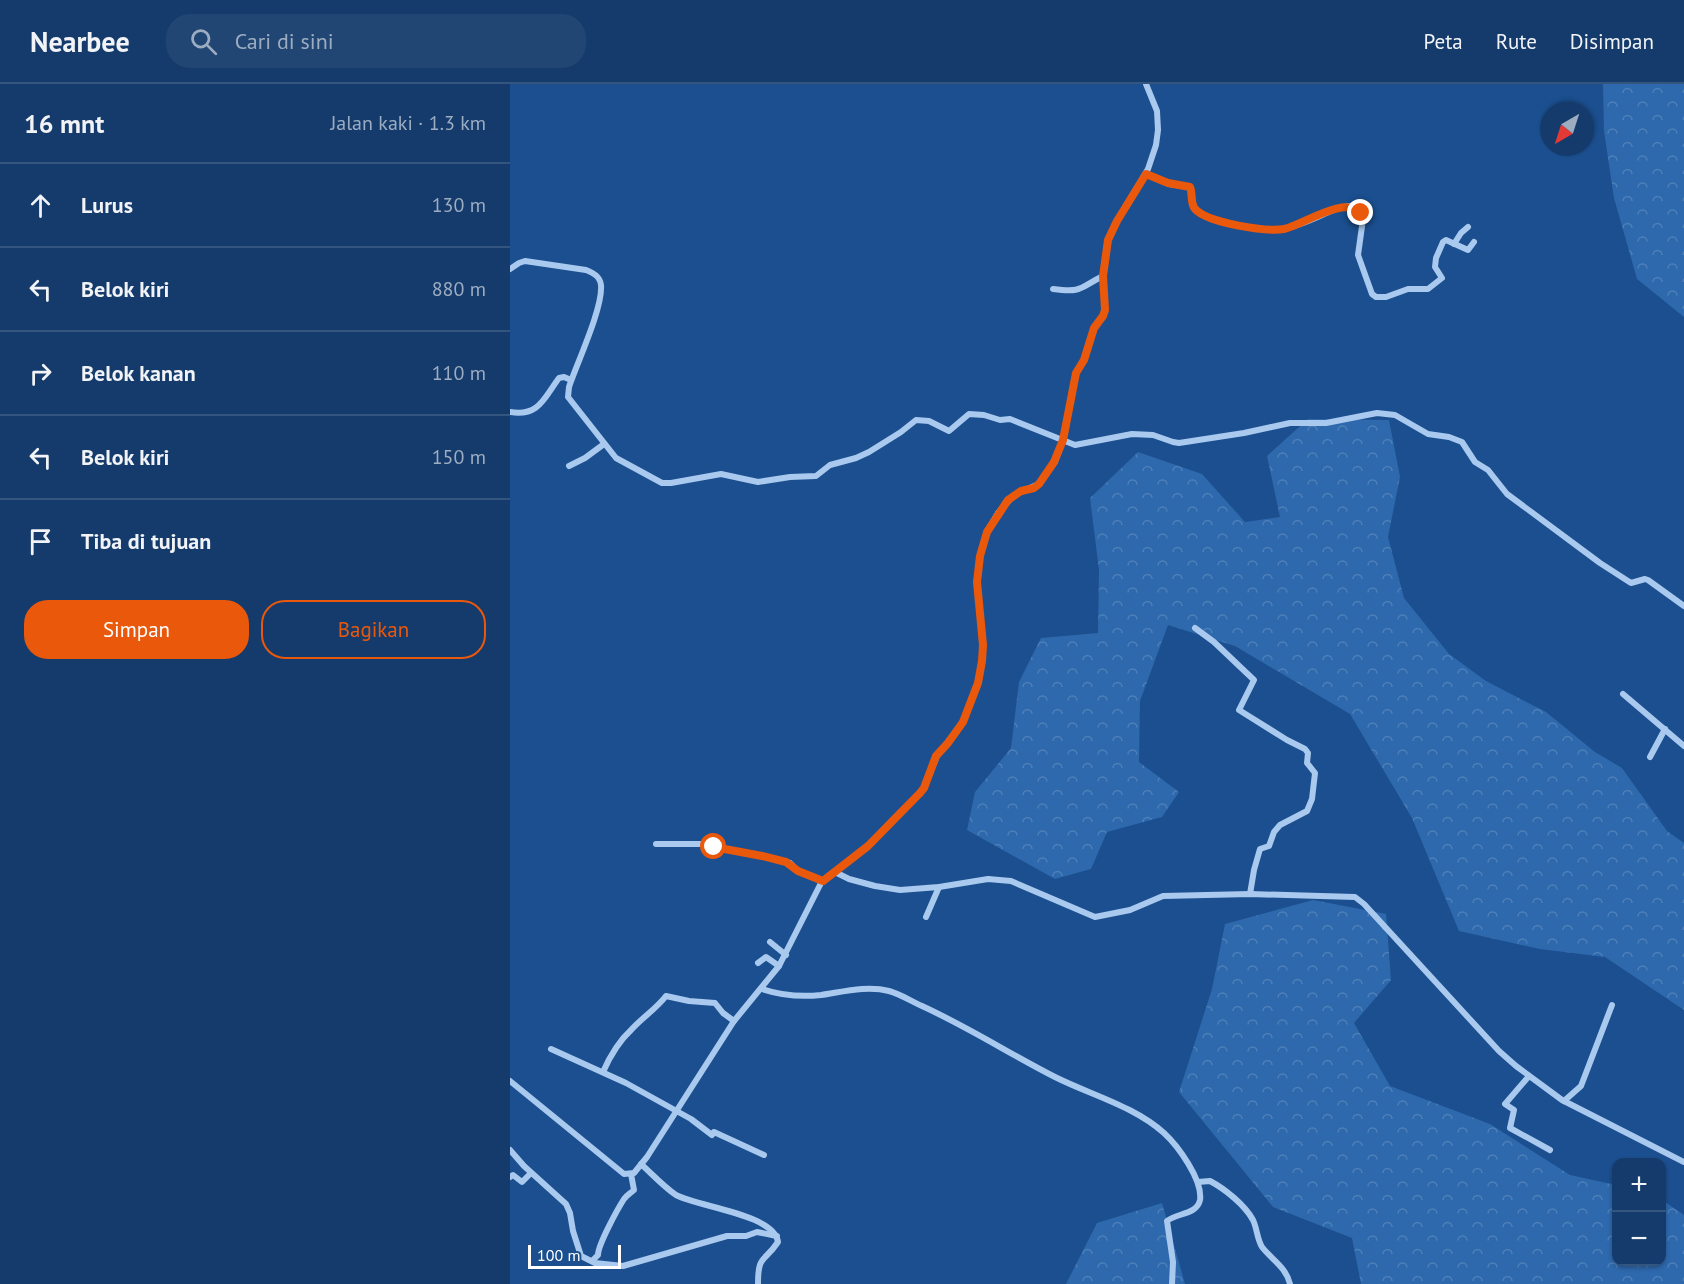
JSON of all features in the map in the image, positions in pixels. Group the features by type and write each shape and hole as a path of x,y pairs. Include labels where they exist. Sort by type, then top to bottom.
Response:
{"street":[{"path":"510,1081 624,1174 631,1174 641,1164 734,1021 779,966 818,887 868,846 924,788 936,756 963,722 978,683 982,661 982,633 977,582 980,556 987,532 1008,500 1021,491 1034,488 1039,484 1054,462 1063,440 1076,373 1084,360 1094,328 1105,310 1103,276 1108,240 1146,174 1152,160 1158,130 1157,111 1146,84"},
{"path":"1146,174 1168,183 1190,187 1192,204 1196,209 1226,224 1283,229 1339,208 1349,206 1357,208 1364,219 1358,256 1372,294 1376,297 1386,297 1409,289 1428,289 1439,282 1442,277 1436,271 1436,258 1444,241 1469,250 1474,242"},
{"path":"1454,244 1468,227"},
{"path":"510,269 525,261 586,270 599,278 601,286 595,316 571,380 568,397 620,461 662,483 722,474 752,482 790,477 812,477 830,465 869,452 916,420 929,421 949,431 956,427 965,415 973,413 1000,420 1010,419 1075,445 1132,434 1153,435 1179,443 1290,423 1326,423 1367,414 1387,413 1395,415 1428,434 1449,437 1462,442 1475,462 1491,473 1507,495 1631,583 1648,580 1684,606"},
{"path":"1053,289 1081,290 1103,276"},
{"path":"510,412 531,411 542,404 559,378 564,377 571,380"},
{"path":"569,466 604,444"},
{"path":"1196,628 1254,680 1239,710 1305,749 1308,753 1307,763 1315,773 1312,800 1307,811 1283,822 1274,831 1269,846 1260,849 1250,894"},
{"path":"1623,694 1684,746"},
{"path":"1650,757 1665,729"},
{"path":"656,844 701,844 762,856 790,863 798,871 823,881"},
{"path":"835,872 849,879 900,890 939,887 988,879 1011,881 1095,917 1130,910 1163,896 1250,894 1346,896 1359,900 1500,1051 1529,1076 1564,1101 1684,1162"},
{"path":"926,917 939,887"},
{"path":"770,942 786,955"},
{"path":"758,963 766,957 779,966"},
{"path":"762,989 774,993 811,996 869,989 888,991 948,1018 1072,1086 1112,1102 1147,1120 1171,1141 1198,1182 1200,1200 1196,1207 1167,1221 1173,1262 1172,1284"},
{"path":"603,1072 611,1054 632,1029 666,996 715,1004 734,1021"},
{"path":"1564,1101 1581,1086 1612,1005"},
{"path":"551,1049 587,1067 603,1072 691,1119 712,1134 714,1132 764,1155"},
{"path":"1529,1076 1506,1104 1514,1110 1510,1128 1550,1150"},
{"path":"510,1150 531,1173 566,1204 581,1256 592,1261 632,1265 650,1257 669,1254 727,1236 746,1236 758,1232 777,1236"},
{"path":"641,1164 676,1194 751,1220 767,1227 777,1236"},
{"path":"510,1177 513,1175 522,1182 531,1173"},
{"path":"592,1261 598,1255 597,1249 623,1200 634,1190 631,1174"},
{"path":"1198,1182 1210,1181 1237,1202 1252,1219 1260,1244 1271,1258 1285,1269 1290,1284"},
{"path":"758,1284 758,1267 776,1245 777,1236"}],"green space":[{"path":"1603,84 1684,84 1684,317 1637,279 1614,198 1604,131"},
{"path":"1308,419 1389,420 1400,477 1388,537 1404,598 1449,654 1486,681 1546,712 1595,752 1622,768 1667,831 1684,843 1684,1010 1605,957 1540,949 1459,931 1412,818 1350,714 1235,646 1168,625 1140,701 1139,762 1179,792 1162,817 1107,832 1091,869 1055,879 967,830 975,792 1011,748 1019,682 1041,638 1098,633 1099,570 1090,498 1138,452 1202,474 1245,522 1280,517 1267,456"},
{"path":"1313,900 1386,914 1391,980 1354,1023 1390,1086 1490,1124 1570,1175 1612,1184 1612,1266 1666,1266 1666,1203 1684,1215 1684,1284 1361,1284 1352,1238 1273,1207 1179,1092 1212,989 1225,924"},
{"path":"1162,1203 1185,1284 1066,1284 1097,1223"}],"route":[{"path":"714,847 790,863 798,871 823,881 868,846 924,788 936,756 956,734 963,722 978,683 983,645 977,582 980,556 987,532 1008,500 1021,491 1034,488 1039,484 1054,462 1063,440 1076,373 1084,360 1094,328 1105,310 1103,276 1108,240 1146,174 1168,183 1190,187 1192,204 1196,209 1226,224 1278,229 1287,228 1349,206 1357,208 1361,213"}]}
